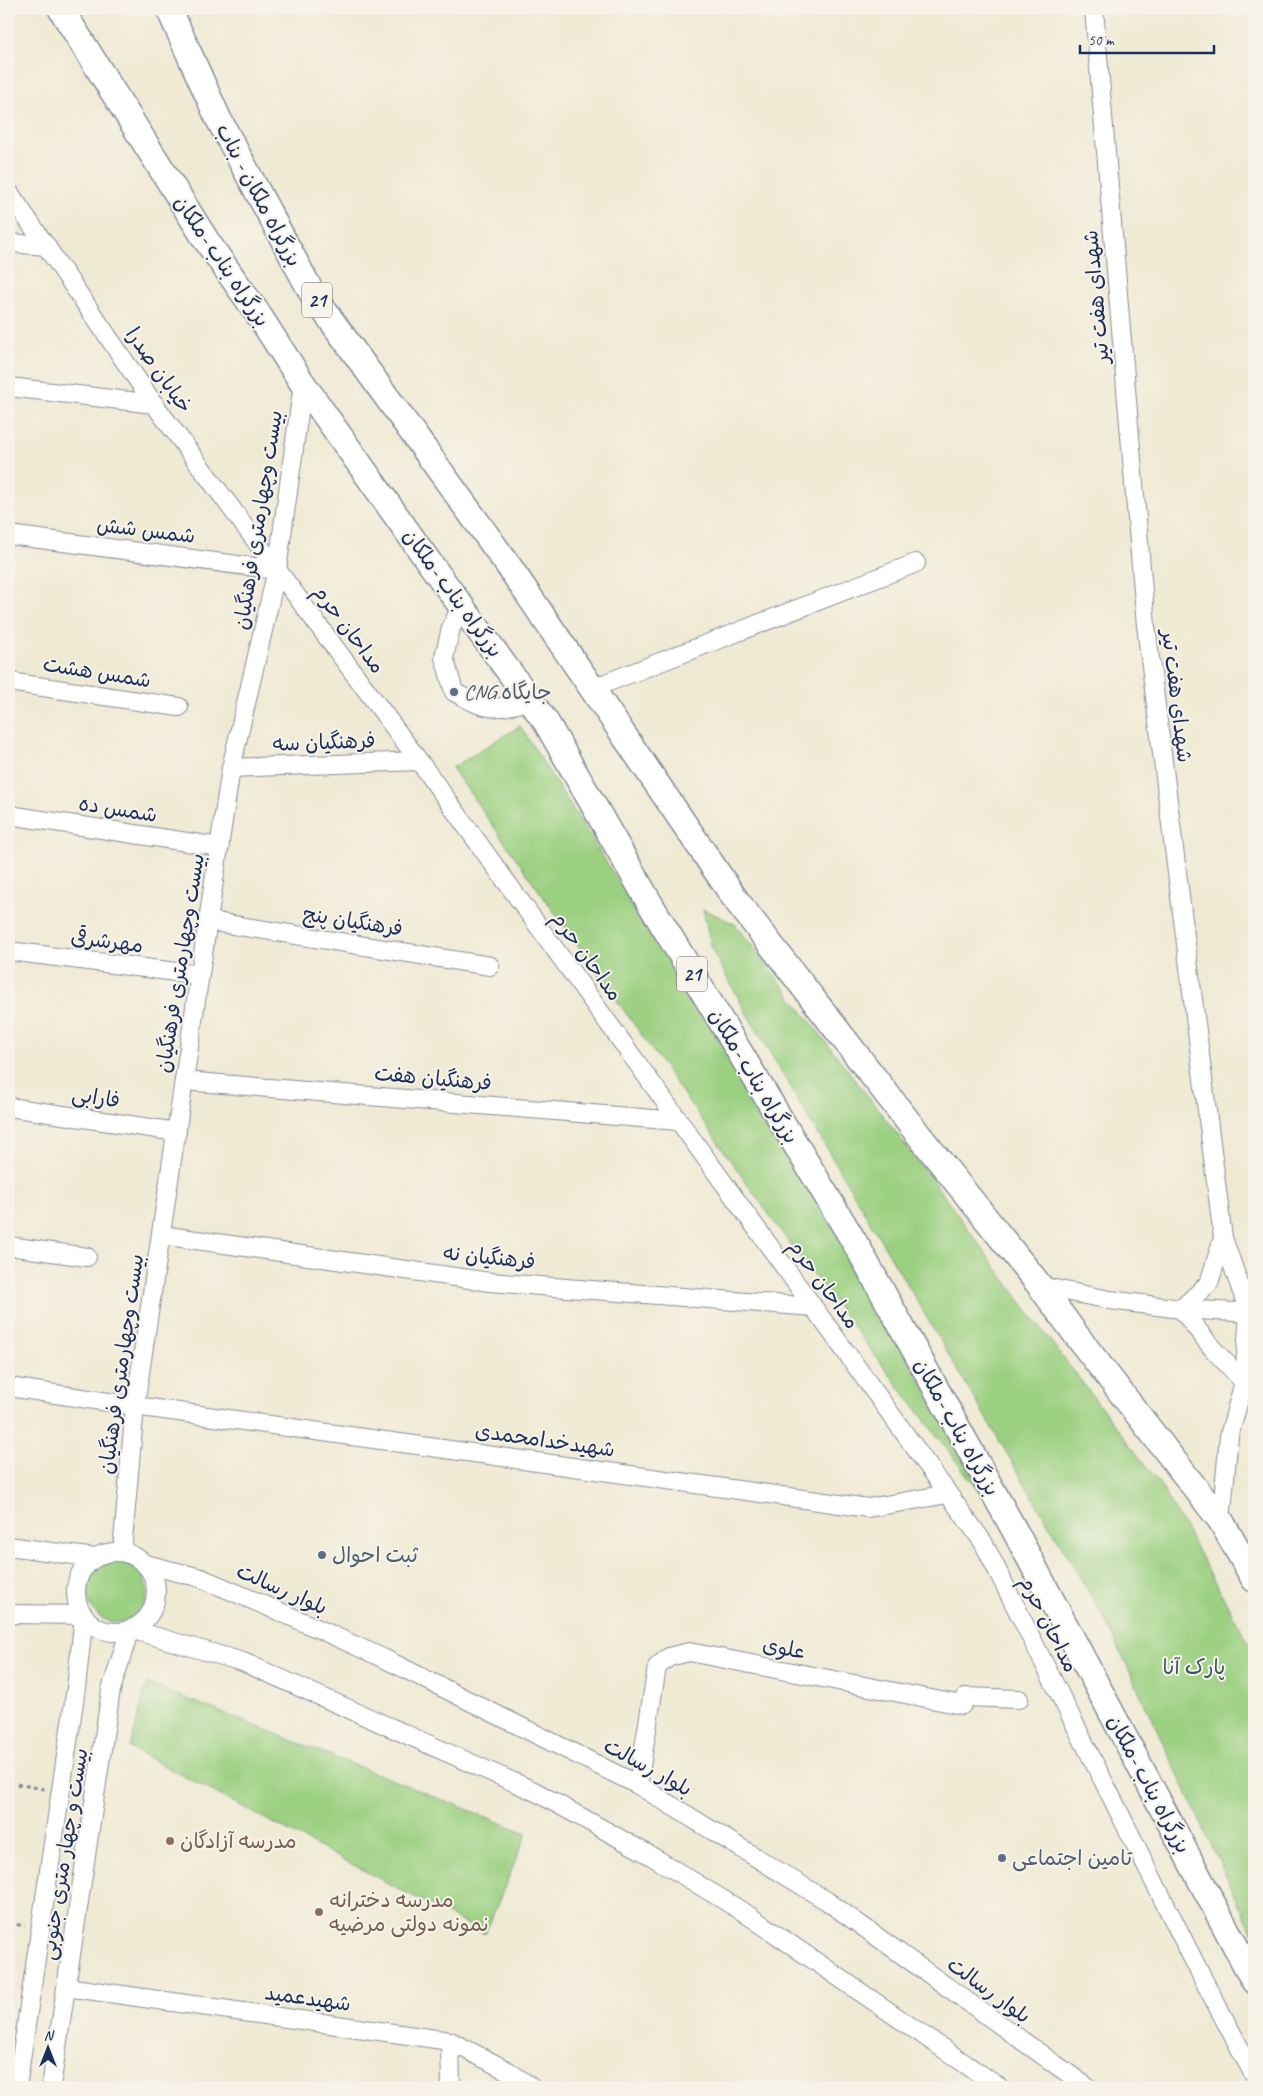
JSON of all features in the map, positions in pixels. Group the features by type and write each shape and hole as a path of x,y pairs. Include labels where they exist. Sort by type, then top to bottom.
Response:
{"highway":[{"name":"بزرگراه بناب -ملکان","path":"61,9 206,240 258,314 303,384 546,722 649,902 862,1256 1021,1542 1254,1982"},
{"name":"بزرگراه ملکان - بناب","path":"169,9 218,118 313,295 508,565 593,688"},
{"name":"21","path":"593,688 736,900 908,1122 1040,1286 1221,1521 1254,1579"}],"street":[{"name":"شهدای هفت تیر","path":"1094,9 1146,626 1222,1238 1252,1312 1249,1377 1229,1436 1221,1521"},
{"name":"خیابان صدرا","path":"9,192 48,246 154,404 277,570"},
{"path":"9,243 48,246"},
{"name":"بیست وچهارمتری فرهنگیان","path":"122,1552 135,1406 231,768 277,570 303,384"},
{"path":"9,387 154,404"},
{"name":"شمس شش","path":"9,535 277,570"},
{"path":"593,688 916,563"},
{"name":"مداحان حرم","path":"277,570 419,761 982,1542 1203,1979 1254,2075"},
{"path":"461,606 451,628 444,657 454,692 478,705 506,708 530,700"},
{"name":"شمس هشت","path":"9,682 179,707"},
{"name":"فرهنگیان سه","path":"231,768 419,761"},
{"name":"شمس ده","path":"9,815 220,847"},
{"name":"فرهنگیان پنج","path":"208,921 490,966"},
{"name":"مهرشرقی","path":"9,951 200,975"},
{"name":"فرهنگیان هفت","path":"184,1081 678,1120"},
{"name":"فارابی","path":"9,1107 176,1132"},
{"name":"فرهنگیان نه","path":"161,1234 490,1282 813,1307"},
{"path":"1181,1309 1209,1283 1222,1238"},
{"path":"9,1246 87,1257"},
{"path":"1040,1286 1110,1300 1181,1309 1252,1312"},
{"path":"1181,1309 1214,1349 1249,1377"},
{"name":"شهیدخدامحمدی","path":"9,1387 868,1508 948,1494"},
{"path":"9,1546 95,1558"},
{"path":"122,1552 134,1556 145,1564 153,1575 156,1588 155,1601 150,1613 142,1623 118,1632 105,1630 93,1625 84,1616 78,1604 76,1591 79,1578 85,1566 95,1558 108,1553 122,1552"},
{"name":"بلوار رسالت","path":"145,1564 201,1578 292,1617 385,1659 638,1785 827,1901 1087,2087"},
{"path":"9,1614 84,1616"},
{"name":"بیست و چهار متری جنوبی","path":"17,2087 76,1688 84,1616"},
{"path":"130,1629 243,1662 536,1792 653,1857 745,1913 999,2087"},
{"name":"بیست و چهار متری جنوبی","path":"51,2087 111,1690 130,1629"},
{"name":"علوی","path":"638,1785 657,1667 669,1657 689,1652 962,1706 966,1697 1019,1699"},
{"name":"شهیدعمید","path":"66,1987 450,2041 508,2071 531,2087"},
{"path":"450,2041 451,2087"}],"path":[{"path":"9,1783 60,1792"}],"green space":[{"path":"520,726 726,1051 850,1253 989,1504 792,1247 452,768"},
{"name":"پارک آنا","path":"703,909 735,924 924,1169 1036,1322 1160,1484 1254,1652 1254,1936 1106,1621 746,1012 712,950"},
{"path":"117,1562 133,1567 138,1571 142,1576 147,1592 142,1608 138,1613 133,1617 117,1622 101,1617 96,1613 92,1608 87,1592 92,1576 96,1571 101,1567"},
{"path":"147,1683 527,1833 485,1934 130,1748"}],"place":[{"name":"CNG جایگاه","path":"454,692"},
{"name":"ثبت احوال","path":"322,1555"},
{"name":"مدرسه آزادگان","path":"170,1841"},
{"name":"تامین اجتماعی","path":"1002,1858"},
{"name":"مدرسه دخترانه نمونه دولتی مرضیه","path":"319,1912"}]}
